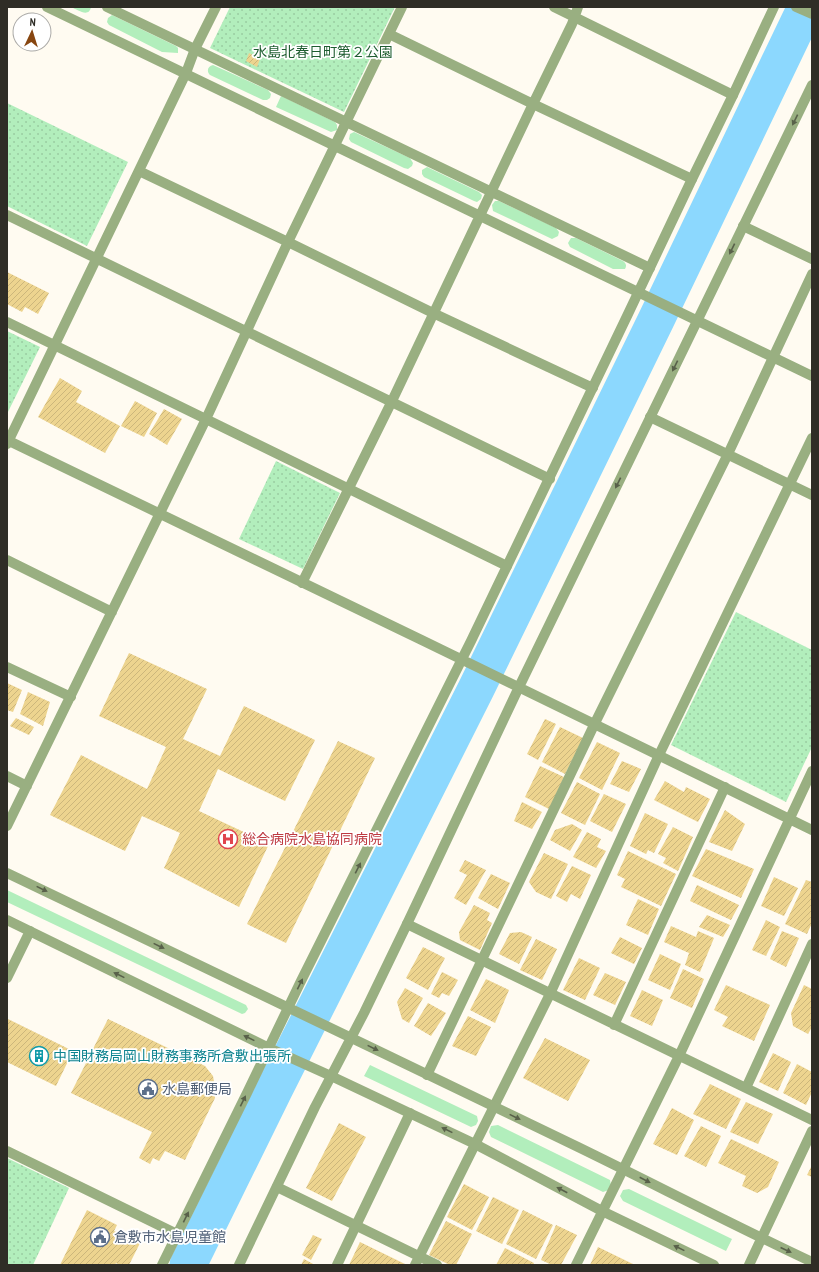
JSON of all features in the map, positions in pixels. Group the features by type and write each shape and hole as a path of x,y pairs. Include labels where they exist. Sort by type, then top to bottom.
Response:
{"street":[{"path":"47,7 812,376"},
{"path":"107,7 650,268"},
{"path":"216,7 195,49 186,74 8,442 160,513 478,668 595,723 812,830"},
{"path":"7,826 206,419 245,331 402,7"},
{"path":"554,7 733,95"},
{"path":"302,583 392,401 572,24 578,7"},
{"path":"162,1265 288,1008 462,660 550,479 774,7"},
{"path":"797,7 812,14"},
{"path":"389,34 692,179"},
{"path":"239,1265 407,924 519,687 812,85"},
{"path":"139,171 433,313 593,388"},
{"path":"7,215 550,479"},
{"path":"743,226 812,259"},
{"path":"427,1075 595,723 728,454 812,274"},
{"path":"7,322 507,566"},
{"path":"650,417 812,495"},
{"path":"417,1261 550,994 659,755 812,438"},
{"path":"7,560 112,612"},
{"path":"7,667 71,697"},
{"path":"576,1265 679,1056 812,771"},
{"path":"7,776 27,786"},
{"path":"614,1025 725,787"},
{"path":"7,872 623,1169 812,1262"},
{"path":"7,920 269,1048 475,1144 602,1211 714,1265"},
{"path":"407,924 812,1120"},
{"path":"7,978 30,931"},
{"path":"746,1088 812,944"},
{"path":"337,1265 410,1113"},
{"path":"749,1265 812,1131"},
{"path":"7,1151 177,1234"},
{"path":"277,1187 356,1225 417,1261 437,1265"}],"green space":[{"path":"71,7 91,7 86,13"},
{"name":"水島北春日町第２公園","path":"230,7 395,7 344,112 210,48"},
{"path":"112,15 176,46 178,48 178,53 162,52 109,25 107,22 108,18"},
{"path":"213,65 268,90 271,94 270,98 263,100 210,75 208,69"},
{"path":"281,96 335,122 337,125 337,130 331,132 276,107"},
{"path":"7,103 128,162 87,246 7,206"},
{"path":"354,132 410,158 413,163 412,166 408,169 404,168 351,142 349,139 350,134"},
{"path":"427,167 479,192 482,195 481,199 477,202 474,201 424,177 422,170"},
{"path":"495,201 499,201 556,228 559,232 558,236 552,239 493,211 492,205"},
{"path":"571,238 576,238 623,261 626,265 625,269 613,269 570,247 568,243"},
{"path":"7,331 40,347 7,414"},
{"path":"276,461 340,493 303,569 239,539"},
{"path":"736,612 812,650 812,747 786,802 671,745"},
{"path":"7,890 246,1005 248,1009 242,1014 7,902"},
{"path":"370,1065 477,1116 478,1121 476,1125 471,1127 364,1076"},
{"path":"498,1125 610,1180 611,1186 609,1190 603,1192 491,1137 489,1132 491,1126"},
{"path":"7,1158 69,1188 33,1265 7,1265"},
{"path":"629,1189 732,1239 726,1251 623,1201 620,1196 623,1190"}],"building":[{"path":"249,53 260,59 257,67 246,61"},
{"path":"7,272 49,293 38,314 25,307 22,312 7,304"},
{"path":"60,378 82,391 76,402 120,426 105,453 38,417"},
{"path":"135,401 157,413 144,437 121,426"},
{"path":"164,409 182,419 167,445 149,434"},
{"path":"129,653 207,689 183,739 220,756 244,706 315,740 285,801 218,769 199,811 269,844 239,907 164,868 180,833 142,816 125,851 50,815 81,755 147,789 166,747 99,716"},
{"path":"7,683 22,690 13,712 7,710"},
{"path":"28,692 50,702 43,726 20,714"},
{"path":"16,718 34,727 29,735 10,726"},
{"path":"545,719 556,724 538,760 527,754"},
{"path":"560,727 583,738 565,774 542,762"},
{"path":"338,741 375,758 286,943 247,924"},
{"path":"597,742 620,753 602,790 579,778"},
{"path":"622,761 641,769 629,792 610,784"},
{"path":"540,766 564,777 549,809 525,797"},
{"path":"665,781 684,792 686,787 710,799 698,822 654,800"},
{"path":"577,782 600,794 585,825 561,813"},
{"path":"604,794 626,804 612,832 590,821"},
{"path":"522,802 542,812 532,829 514,821"},
{"path":"725,810 745,824 732,851 709,842"},
{"path":"645,813 668,824 654,853 648,850 646,854 630,846"},
{"path":"572,824 582,830 570,851 550,840 555,830"},
{"path":"673,827 693,837 678,871 663,863 666,858 658,854"},
{"path":"587,832 601,839 597,847 606,851 596,868 573,857"},
{"path":"706,849 754,869 741,898 692,876"},
{"path":"628,851 676,874 661,906 621,887 625,879 617,875"},
{"path":"544,853 568,864 551,899 536,892 529,882"},
{"path":"465,860 486,870 466,905 454,898 467,875 459,871"},
{"path":"572,866 591,875 580,899 571,894 567,902 556,896"},
{"path":"491,874 510,883 498,909 478,898"},
{"path":"774,877 798,888 784,916 761,906"},
{"path":"806,880 812,882 812,923 807,934 785,924"},
{"path":"697,885 739,905 731,920 690,901"},
{"path":"638,899 659,909 648,935 626,925"},
{"path":"474,905 490,913 487,920 492,923 480,950 460,940 459,932"},
{"path":"707,915 730,925 723,937 699,927"},
{"path":"766,920 780,927 766,956 752,950"},
{"path":"671,926 696,937 698,931 714,938 700,972 685,965 689,953 664,942"},
{"path":"782,931 799,938 786,967 770,959"},
{"path":"521,932 532,937 519,964 499,954 510,933"},
{"path":"620,937 642,948 634,964 611,953"},
{"path":"536,939 557,949 542,980 520,970"},
{"path":"423,947 445,958 428,990 406,978"},
{"path":"660,954 681,964 670,990 648,980"},
{"path":"579,958 600,968 585,1000 563,990"},
{"path":"683,969 704,979 692,1008 670,998"},
{"path":"442,972 458,980 449,996 442,993 439,998 431,994"},
{"path":"605,973 626,982 615,1005 593,995"},
{"path":"486,979 509,990 495,1023 470,1010"},
{"path":"726,985 770,1005 754,1041 722,1026 728,1017 714,1010"},
{"path":"804,985 812,989 812,1027 808,1034 793,1026 791,1013"},
{"path":"405,988 423,998 409,1023 402,1019 397,1002"},
{"path":"642,990 663,1000 652,1026 630,1016"},
{"path":"428,1003 446,1013 431,1036 414,1026"},
{"path":"468,1016 491,1027 476,1056 452,1046"},
{"name":"中国財務局岡山財務事務所倉敷出張所","path":"8,1019 73,1051 56,1086 7,1062"},
{"path":"108,1019 205,1066 213,1076 215,1098 185,1160 165,1151 159,1161 153,1158 150,1164 139,1158 152,1132 71,1093"},
{"path":"545,1038 590,1060 568,1101 523,1078"},
{"path":"773,1053 791,1062 778,1091 759,1082"},
{"path":"797,1064 812,1072 812,1092 806,1105 783,1093"},
{"path":"710,1084 741,1099 726,1129 693,1114"},
{"path":"746,1102 773,1114 758,1144 730,1132"},
{"path":"672,1108 694,1120 677,1155 653,1144"},
{"path":"339,1123 366,1137 332,1201 306,1188"},
{"path":"701,1126 721,1136 706,1167 684,1156"},
{"path":"731,1139 779,1162 768,1187 757,1193 742,1186 746,1176 718,1163"},
{"path":"812,1165 812,1177 807,1175"},
{"path":"464,1184 489,1197 472,1230 447,1217"},
{"path":"493,1197 519,1210 502,1244 476,1231"},
{"name":"倉敷市水島児童館","path":"87,1210 117,1225 114,1231 140,1243 129,1265 119,1265 116,1263 115,1265 60,1265"},
{"path":"523,1210 553,1225 536,1259 506,1244"},
{"path":"446,1221 472,1234 456,1265 450,1265 429,1255"},
{"path":"556,1225 577,1235 561,1265 552,1265 541,1260"},
{"path":"313,1235 322,1239 311,1260 302,1255"},
{"path":"360,1242 405,1264 405,1265 349,1265"},
{"path":"598,1247 635,1265 590,1265"},
{"path":"505,1248 534,1263 533,1265 496,1265"},
{"path":"304,1259 315,1265 301,1265"}],"waterway":[{"path":"188,1265 274,1090 476,689 656,320 806,7"},
{"path":"203,1265 285,1096 583,499 812,21"}],"place":[{"name":"総合病院水島協同病院","path":"228,839"},
{"name":"中国財務局岡山財務事務所倉敷出張所","path":"39,1056"},
{"name":"水島郵便局","path":"148,1089"},
{"name":"倉敷市水島児童館","path":"100,1237"}]}
